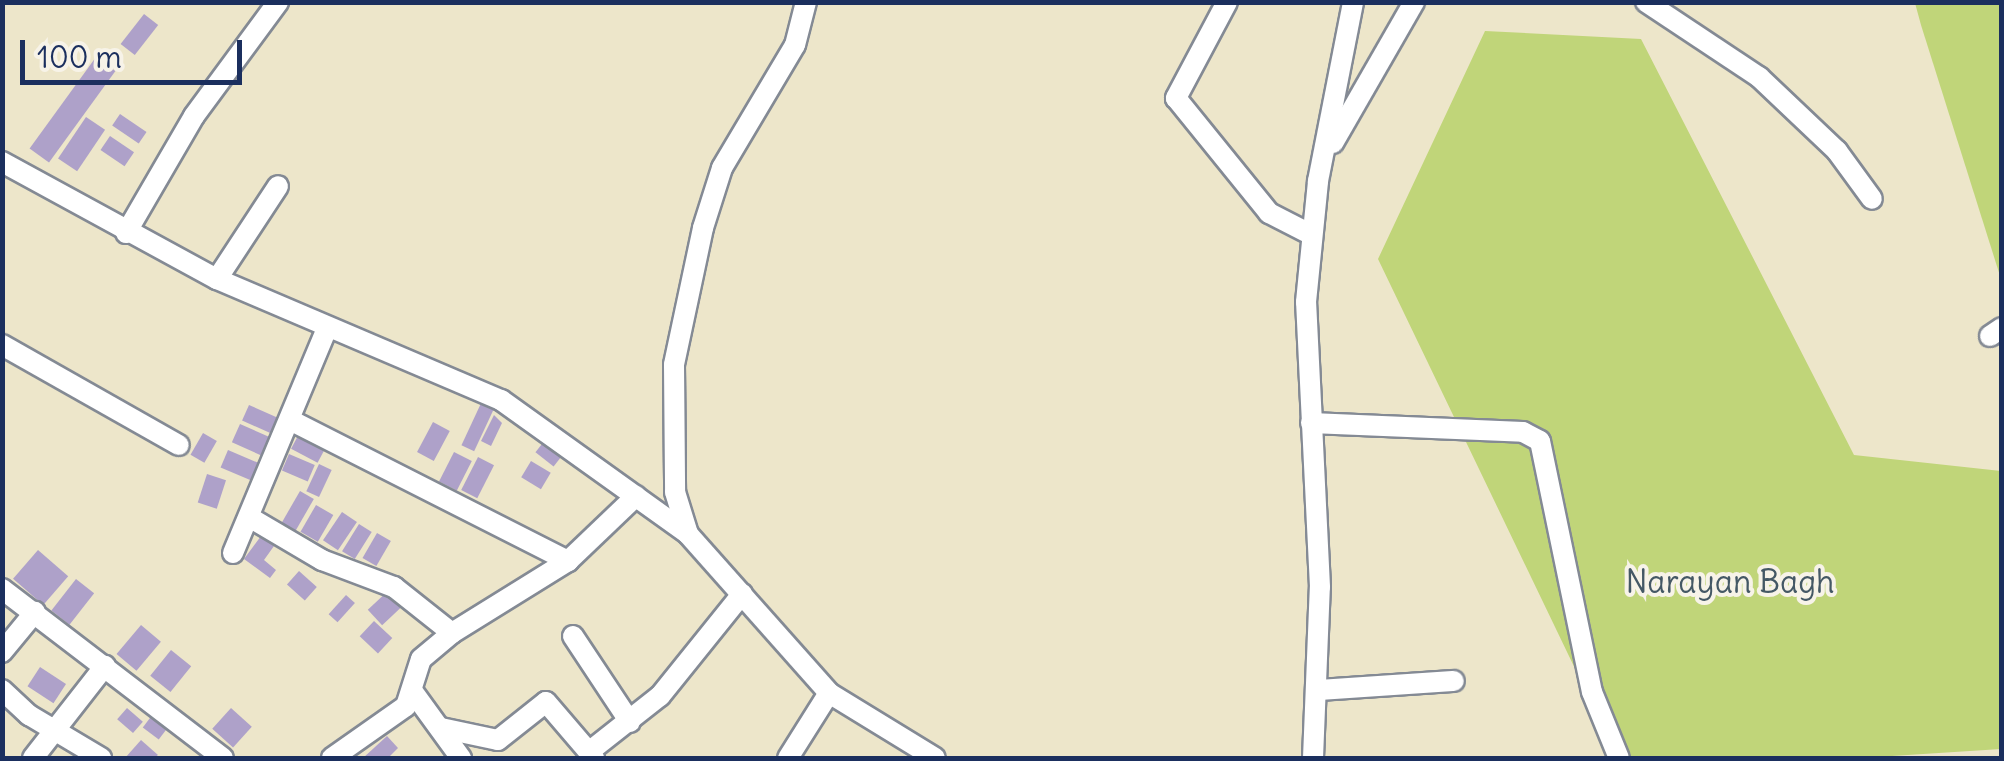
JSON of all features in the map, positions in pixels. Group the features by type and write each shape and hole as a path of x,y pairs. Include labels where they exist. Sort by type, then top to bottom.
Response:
{"street":[{"path":"126,233 194,116 278,2"},
{"path":"688,534 675,492 670,410 686,300 722,168 795,45 806,2"},
{"path":"1228,2 1176,98 1269,213 1312,236"},
{"path":"1313,758 1318,690 1311,423 1312,236 1353,2"},
{"path":"1322,162 1414,2"},
{"path":"1646,2 1759,77 1838,151 1872,199"},
{"path":"2,162 126,233 217,278 501,400 688,534 829,693 934,758"},
{"path":"217,278 278,186"},
{"path":"233,553 327,328"},
{"path":"2,345 179,445"},
{"path":"290,420 568,561"},
{"path":"1311,423 1523,432 1540,441 1592,692 1619,758"},
{"path":"332,758 398,714 413,692 422,660 452,632 568,561 636,496"},
{"path":"249,517 322,560 394,587 452,632"},
{"path":"2,589 223,758"},
{"path":"441,728 498,740 546,702 592,755 689,664 742,594"},
{"path":"2,652 35,612"},
{"path":"573,636 630,722"},
{"path":"33,758 105,666"},
{"path":"1318,690 1454,681"},
{"path":"2,690 29,715 58,727 102,758"},
{"path":"413,692 461,758"},
{"path":"788,758 829,693"}],"green space":[{"path":"1915,3 2001,3 2001,279 1921,25"},
{"name":"Narayan Bagh","path":"1485,31 1641,39 1854,455 2001,471 2001,749 1861,758 1618,758 1378,259"}],"building":[{"path":"144,14 158,25 135,55 121,44"},
{"path":"96,57 115,71 49,163 30,148"},
{"path":"120,114 147,132 139,144 112,126"},
{"path":"86,117 105,130 77,171 58,158"},
{"path":"110,136 134,152 125,166 100,150"},
{"path":"483,399 496,405 474,451 461,445"},
{"path":"249,405 283,420 276,436 242,421"},
{"path":"494,415 502,423 491,446 481,441"},
{"path":"433,422 450,431 434,461 417,452"},
{"path":"240,424 276,440 267,458 232,442"},
{"path":"300,432 326,446 318,463 291,449"},
{"path":"203,433 217,441 204,463 190,455"},
{"path":"549,435 567,449 554,466 535,452"},
{"path":"228,450 261,464 254,482 221,467"},
{"path":"454,452 472,461 457,490 439,481"},
{"path":"289,454 315,465 308,482 282,471"},
{"path":"478,457 494,465 477,498 461,490"},
{"path":"531,461 551,473 541,489 521,477"},
{"path":"319,464 332,470 319,497 306,491"},
{"path":"207,474 226,480 217,509 198,503"},
{"path":"300,491 314,499 295,532 281,524"},
{"path":"316,505 333,515 318,542 301,532"},
{"path":"342,512 357,522 338,550 323,540"},
{"path":"359,524 372,532 355,559 342,551"},
{"path":"377,533 391,541 376,566 362,558"},
{"path":"261,536 274,546 264,560 276,570 270,578 244,559"},
{"path":"38,550 68,576 43,605 13,579"},
{"path":"299,571 317,587 305,600 287,584"},
{"path":"76,579 94,593 69,625 51,611"},
{"path":"389,590 403,605 382,625 368,610"},
{"path":"346,595 355,603 338,622 329,614"},
{"path":"374,621 392,638 378,653 360,636"},
{"path":"141,625 161,642 136,671 117,654"},
{"path":"171,650 191,666 170,692 150,676"},
{"path":"40,667 66,684 53,703 27,686"},
{"path":"127,708 143,722 133,733 117,719"},
{"path":"231,708 252,727 233,748 212,729"},
{"path":"153,714 169,726 159,740 143,728"},
{"path":"387,736 398,748 388,758 363,758"},
{"path":"141,740 158,755 125,758"}]}
